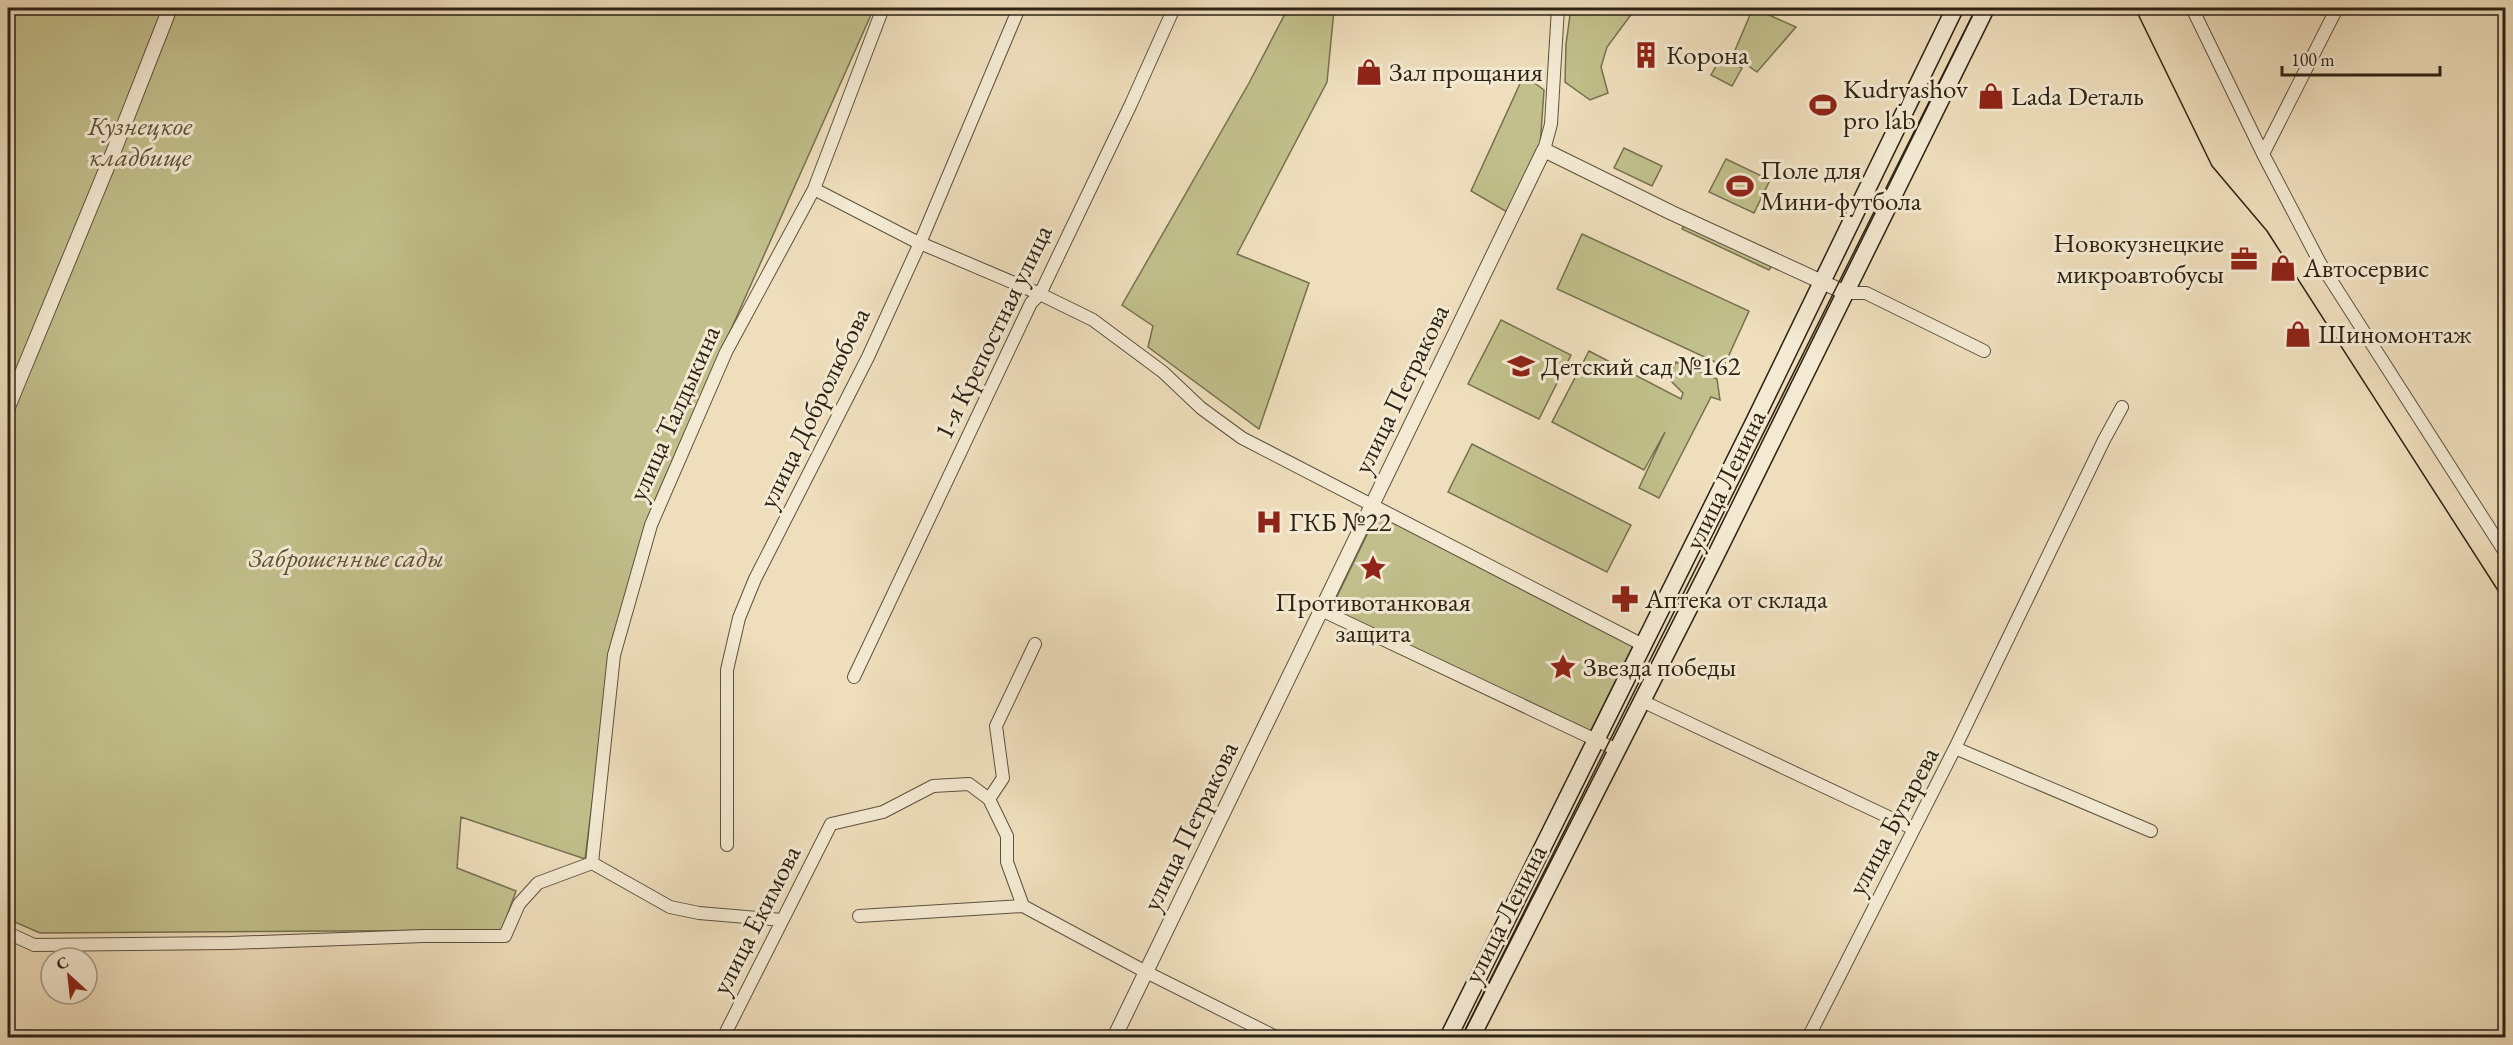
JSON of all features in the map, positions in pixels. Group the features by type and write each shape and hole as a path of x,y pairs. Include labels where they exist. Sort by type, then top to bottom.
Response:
{"main road":[{"name":"улица Ленина","path":"1448,1038 1955,8"},
{"name":"улица Ленина","path":"1471,1038 1846,293 1986,8"}],"street":[{"path":"8,407 170,8"},
{"name":"улица Талдыкина","path":"591,864 614,655 651,525 726,352 814,189 883,8"},
{"name":"улица Добролюбова","path":"728,845 727,670 739,618 755,579 868,357 920,243 1019,8"},
{"name":"1-я Крепостная улица","path":"854,677 1031,303 1040,294 1131,104 1174,8"},
{"name":"улица Петракова","path":"1114,1038 1544,150 1551,124 1558,8"},
{"path":"2192,8 2263,154 2320,263 2505,554"},
{"path":"2263,154 2337,8"},
{"path":"1544,150 1821,283 1846,293 1866,293 1984,351"},
{"path":"814,189 920,243 1040,294 1093,320 1163,372 1201,408 1242,438 1643,645"},
{"path":"1955,748 2122,407"},
{"path":"1321,610 1617,750"},
{"path":"1023,906 1007,861 1007,836 989,799 1003,778 996,726 1035,644"},
{"path":"1642,701 1914,829"},
{"name":"улица Бугарева","path":"1809,1038 1955,748 2151,831"},
{"name":"улица Екимова","path":"723,1038 831,824 883,812 933,786 969,784 989,799"},
{"path":"8,933 34,945 504,936 519,904 538,883 591,864 670,907 699,913 782,920"},
{"path":"859,916 1023,906 1146,972 1278,1038"}],"green space":[{"name":"Заброшенные сады","path":"8,8 874,8 652,507 609,672 585,859 461,817 457,868 516,891 502,930 40,933 8,919"},
{"path":"1288,8 1337,8 1334,10 1327,82 1237,254 1309,283 1259,429 1148,347 1153,326 1122,305 1249,83"},
{"path":"1571,8 1636,8 1607,47 1601,67 1608,93 1590,100 1565,82 1566,44"},
{"path":"1753,8 1796,27 1757,72 1733,55"},
{"path":"1721,57 1742,68 1732,86 1711,75"},
{"path":"1524,75 1544,90 1540,147 1507,212 1471,191"},
{"path":"1624,148 1662,166 1652,186 1614,168"},
{"name":"Поле для Мини-футбола","path":"1726,159 1770,180 1754,213 1709,192"},
{"path":"1687,221 1774,262 1769,270 1682,229"},
{"path":"1582,234 1749,311 1724,366 1557,289"},
{"path":"1501,320 1571,355 1539,419 1468,384"},
{"path":"1589,351 1681,399 1683,393 1668,378 1676,362 1717,379 1720,400 1711,397 1659,498 1639,488 1665,432 1644,470 1552,422"},
{"path":"1472,444 1631,525 1607,572 1448,492"},
{"path":"1378,512 1634,644 1588,736 1330,611"}],"tram line":[{"path":"1461,1038 1976,8"},
{"path":"2135,8 2212,166 2267,231 2506,603"}],"place":[{"name":"Корона","path":"1646,55"},
{"name":"Зал прощания","path":"1369,72"},
{"name":"Lada Dеталь","path":"1991,96"},
{"name":"Kudryashov pro lab","path":"1823,105"},
{"name":"Поле для Мини-футбола","path":"1740,186"},
{"name":"Новокузнецкие микроавтобусы","path":"2244,259"},
{"name":"Автосервис","path":"2283,268"},
{"name":"Шиномонтаж","path":"2298,334"},
{"name":"Детский сад №162","path":"1521,366"},
{"name":"ГКБ №22","path":"1269,522"},
{"name":"Противотанковая защита","path":"1373,568"},
{"name":"Аптека от склада","path":"1625,599"},
{"name":"Звезда победы","path":"1563,667"}],"park label":[{"name":"Кузнецкое кладбище","path":"140,142"}]}
